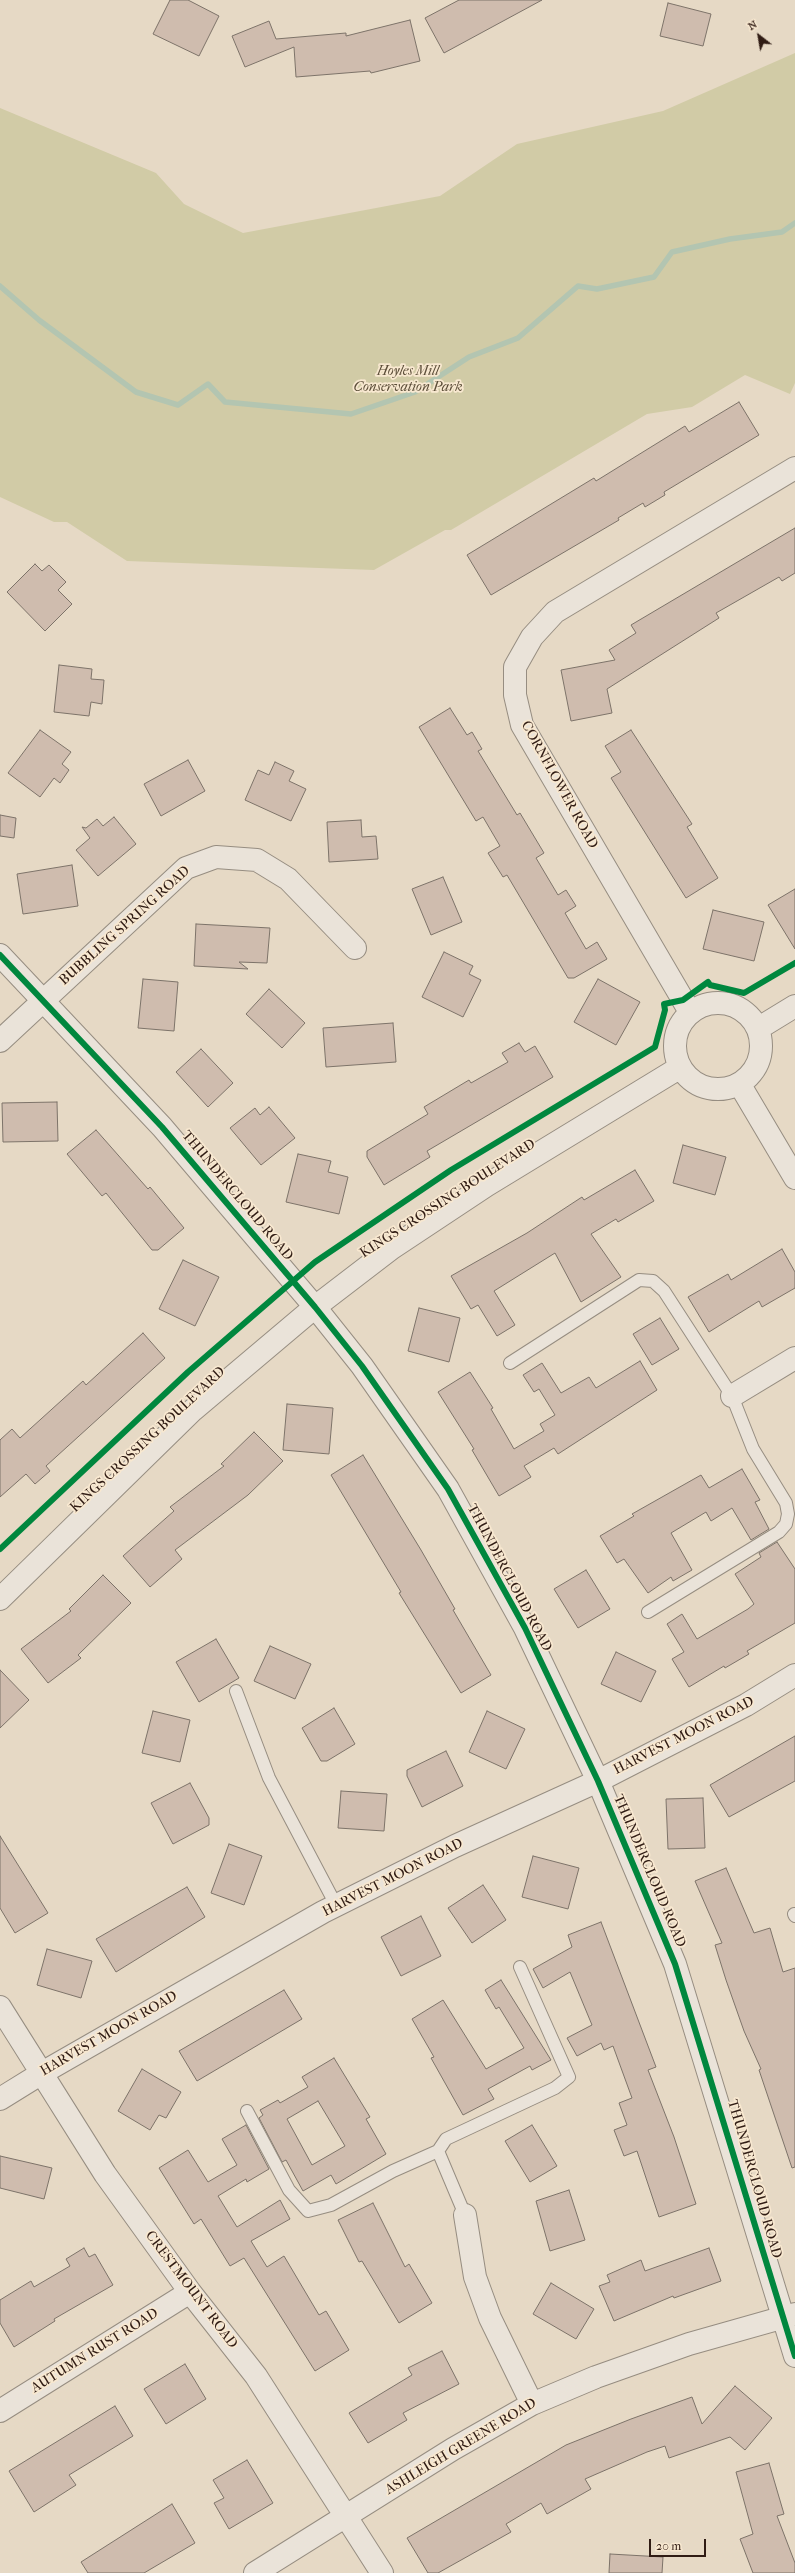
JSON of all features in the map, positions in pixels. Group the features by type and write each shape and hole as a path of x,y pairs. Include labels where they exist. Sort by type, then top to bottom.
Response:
{"street":[{"name":"CORNFLOWER ROAD","path":"690,1012 522,725 516,694 515,667 532,637 555,612 795,468"},
{"name":"BUBBLING SPRING ROAD","path":"0,1041 186,868 216,857 257,860 288,878 355,948"},
{"name":"THUNDERCLOUD ROAD","path":"0,955 162,1127 315,1307 362,1366 448,1489 525,1628 598,1781 675,1964 788,2316 795,2356"},
{"path":"708,1003 728,1003 746,1012 759,1028 760,1060 740,1085 718,1092 695,1085 678,1068 674,1038 690,1012 708,1003"},
{"path":"759,1028 795,1006"},
{"name":"KINGS CROSSING BOULEVARD","path":"0,1599 193,1410 315,1307 392,1248 487,1185 678,1068"},
{"path":"740,1085 795,1178"},
{"path":"732,1396 795,1358"},
{"name":"HARVEST MOON ROAD","path":"0,2099 42,2073 336,1906 455,1846 598,1781 746,1705 795,1675"},
{"name":"CRESTMOUNT ROAD","path":"0,2007 105,2174 190,2292 256,2376 382,2573"},
{"path":"465,2215 475,2277 482,2298 490,2318 532,2404"},
{"name":"AUTUMN RUST ROAD","path":"0,2411 190,2292"},
{"name":"ASHLEIGH GREENE ROAD","path":"255,2573 347,2517 453,2449 532,2404 596,2377 689,2344 788,2316"}],"lane":[{"path":"510,1363 639,1280 653,1281 664,1291 732,1396 753,1449 786,1503 788,1514 786,1524 779,1532 648,1612"},
{"path":"236,1691 269,1778 336,1906"},
{"path":"247,2111 289,2190 308,2211 332,2205 393,2171 438,2151 446,2139 555,2088 569,2077 520,1967"},
{"path":"438,2151 465,2215"}],"green space":[{"name":"Hoyles Mill Conservation Park","path":"795,53 795,383 790,394 745,375 692,407 647,414 451,530 445,530 374,570 127,561 67,522 54,522 0,497 0,108 156,173 184,204 243,233 440,196 517,144 663,111"}],"building":[{"path":"170,0 188,0 219,16 199,56 153,34"},
{"path":"459,0 542,0 444,53 425,18"},
{"path":"668,3 711,14 703,46 660,36"},
{"path":"410,20 420,61 371,73 370,71 296,77 294,47 245,67 232,36 269,21 276,39 346,33 346,36"},
{"path":"739,402 759,435 664,492 665,495 645,507 643,503 618,518 619,520 491,595 467,555 594,478 596,481 685,426 689,432"},
{"path":"795,528 795,573 782,581 779,577 716,613 719,618 607,689 612,713 571,721 561,670 615,660 609,650 636,633 631,625"},
{"path":"35,564 42,571 49,565 66,582 58,590 72,604 45,631 7,592"},
{"path":"59,665 92,669 91,679 104,680 102,704 91,702 89,716 54,712"},
{"path":"450,708 467,735 472,732 482,749 478,751 517,815 520,813 544,853 536,858 558,895 566,890 576,906 565,913 586,949 597,942 607,959 574,978 568,978 507,875 503,877 488,853 500,846 483,817 476,821 419,727"},
{"path":"40,730 71,752 62,764 69,770 60,783 54,778 40,797 8,773"},
{"path":"631,730 692,824 687,827 718,878 686,898 611,778 621,772 605,746"},
{"path":"188,760 205,791 161,816 144,784"},
{"path":"275,762 294,771 289,781 306,789 291,821 245,800 258,770 269,775"},
{"path":"0,815 16,818 14,838 0,836"},
{"path":"114,817 136,844 98,876 76,850 90,838 82,827 86,828 97,819 103,826"},
{"path":"361,820 362,837 376,836 378,859 329,862 327,822"},
{"path":"72,865 78,906 23,914 17,874"},
{"path":"443,877 462,922 431,935 412,889"},
{"path":"795,889 795,949 768,905"},
{"path":"713,910 764,922 754,961 703,949"},
{"path":"196,924 270,928 267,963 239,962 248,969 194,966"},
{"path":"444,952 473,966 469,974 481,980 463,1017 422,997"},
{"path":"143,979 178,982 174,1031 138,1028"},
{"path":"598,979 640,1002 616,1045 574,1022"},
{"path":"269,989 305,1023 282,1048 246,1014"},
{"path":"393,1023 396,1062 326,1067 323,1028"},
{"path":"519,1043 525,1052 535,1046 553,1077 427,1151 430,1157 384,1185 367,1157 367,1151 428,1114 424,1107 469,1080 471,1083 508,1062 502,1053"},
{"path":"201,1049 233,1083 208,1107 176,1072"},
{"path":"57,1102 58,1141 3,1142 2,1103"},
{"path":"269,1107 295,1138 261,1165 230,1128 255,1108 260,1115"},
{"path":"96,1130 148,1189 150,1187 184,1228 158,1250 152,1250 106,1193 102,1196 67,1154"},
{"path":"683,1145 726,1157 715,1195 673,1183"},
{"path":"298,1154 331,1161 328,1172 348,1177 339,1214 286,1202"},
{"path":"635,1170 654,1201 618,1222 616,1219 591,1234 621,1277 581,1302 555,1253 494,1291 515,1325 497,1336 478,1305 471,1309 451,1276 527,1233 582,1197 584,1200"},
{"path":"782,1249 795,1272 795,1288 762,1307 759,1301 709,1332 688,1297 728,1274 731,1280"},
{"path":"183,1260 219,1277 195,1326 159,1309"},
{"path":"419,1308 460,1318 449,1362 408,1351"},
{"path":"660,1318 679,1349 652,1365 633,1334"},
{"path":"143,1333 165,1358 46,1466 50,1471 35,1484 26,1474 0,1497 0,1440 12,1429 20,1438 83,1381 86,1385"},
{"path":"640,1361 657,1390 558,1454 554,1448 524,1466 531,1477 499,1496 472,1450 474,1449 438,1392 470,1372 493,1408 491,1409 514,1449 544,1431 540,1424 555,1415 539,1389 534,1392 523,1375 542,1363 561,1393 589,1377 596,1388"},
{"path":"287,1404 333,1408 329,1454 283,1450"},
{"path":"254,1432 283,1461 248,1495 175,1550 182,1559 150,1587 123,1556 174,1511 170,1507 224,1466 221,1464"},
{"path":"363,1455 421,1550 455,1609 453,1610 491,1675 461,1693 399,1593 401,1592 331,1475"},
{"path":"742,1469 760,1500 755,1502 769,1529 751,1540 732,1508 711,1521 706,1512 671,1533 692,1570 673,1581 671,1577 648,1593 624,1559 617,1563 600,1536 634,1516 632,1514 701,1475 709,1488"},
{"path":"777,1542 795,1569 795,1623 747,1651 749,1654 725,1668 724,1666 689,1687 672,1659 684,1652 667,1624 682,1614 697,1639 748,1609 754,1604 735,1574 761,1557 759,1553"},
{"path":"586,1570 610,1609 578,1628 554,1589"},
{"path":"103,1575 131,1603 78,1655 81,1658 48,1683 21,1649 71,1611 69,1609"},
{"path":"216,1639 239,1678 199,1702 176,1662"},
{"path":"270,1646 311,1664 295,1699 254,1681"},
{"path":"616,1652 656,1671 641,1702 601,1684"},
{"path":"0,1670 29,1700 0,1728"},
{"path":"334,1708 355,1744 327,1761 321,1761 302,1728"},
{"path":"153,1711 190,1720 180,1762 142,1753"},
{"path":"487,1711 525,1729 506,1769 469,1752"},
{"path":"795,1736 795,1781 729,1817 710,1785"},
{"path":"446,1751 463,1786 422,1807 407,1776 407,1770"},
{"path":"190,1783 209,1818 209,1825 173,1844 151,1803"},
{"path":"341,1791 387,1794 384,1831 338,1828"},
{"path":"703,1798 705,1848 668,1849 666,1799"},
{"path":"0,1836 48,1913 15,1933 0,1908"},
{"path":"229,1844 262,1856 244,1905 211,1893"},
{"path":"533,1856 579,1868 568,1909 522,1897"},
{"path":"726,1868 754,1933 770,1928 783,1972 795,1968 795,2167 792,2168 759,2070 761,2069 744,2031 715,1945 722,1943 695,1881"},
{"path":"483,1885 506,1920 472,1943 448,1908"},
{"path":"187,1887 205,1917 116,1972 96,1939"},
{"path":"421,1916 441,1956 401,1976 381,1937"},
{"path":"601,1922 656,2067 648,2070 674,2137 696,2204 659,2217 637,2151 624,2156 614,2130 627,2125 619,2103 632,2098 613,2046 604,2050 601,2043 577,2056 567,2038 592,2025 570,1972 543,1988 533,1969 572,1947 568,1935"},
{"path":"47,1949 92,1961 81,1998 37,1985"},
{"path":"501,1980 551,2060 532,2070 530,2066 488,2089 494,2099 463,2115 431,2058 434,2057 412,2019 443,2000 486,2069 524,2048 499,2007 496,2009 485,1990"},
{"path":"284,1990 302,2019 197,2081 179,2051"},
{"path":"334,2058 370,2117 366,2119 386,2154 336,2184 331,2175 303,2191 286,2160 282,2162 259,2118 263,2115 260,2110 278,2100 280,2103 308,2087 302,2077","holes":["318,2101 345,2146 312,2165 287,2119"]},
{"path":"142,2069 181,2092 166,2118 159,2115 150,2130 118,2111"},
{"path":"246,2125 269,2169 247,2182 246,2179 218,2196 237,2227 280,2200 290,2219 251,2241 267,2267 284,2256 319,2315 326,2311 349,2350 315,2371 244,2258 230,2266 201,2219 194,2224 159,2168 188,2150 208,2182 237,2165 222,2139"},
{"path":"532,2125 557,2166 530,2182 505,2141"},
{"path":"0,2156 52,2168 44,2199 0,2188"},
{"path":"569,2190 585,2240 550,2251 536,2201"},
{"path":"373,2203 405,2267 409,2264 432,2303 399,2323 362,2261 359,2262 338,2220"},
{"path":"84,2248 89,2257 95,2254 113,2285 54,2319 55,2321 14,2347 0,2323 0,2300 31,2281 34,2287 70,2266 66,2259"},
{"path":"709,2248 721,2281 674,2298 673,2296 614,2321 599,2286 610,2282 607,2275 641,2260 645,2271"},
{"path":"551,2283 594,2309 576,2339 533,2314"},
{"path":"442,2351 459,2384 403,2413 407,2420 368,2443 349,2413 412,2375 408,2368"},
{"path":"185,2364 206,2399 166,2424 144,2389"},
{"path":"735,2386 772,2418 745,2450 730,2437 669,2458 665,2446 647,2452 585,2479 591,2489 547,2514 541,2503 506,2524 511,2532 438,2573 428,2573 407,2538 566,2445 631,2419 692,2397 702,2424"},
{"path":"115,2406 133,2436 69,2475 76,2485 34,2512 9,2471"},
{"path":"247,2460 273,2503 229,2529 214,2503 224,2498 213,2480"},
{"path":"769,2463 784,2514 777,2516 795,2563 795,2573 753,2573 740,2539 753,2534 736,2472"},
{"path":"172,2504 195,2543 144,2573 88,2573 81,2562"},
{"path":"610,2554 663,2557 662,2573 609,2573"}],"waterway":[{"path":"0,286 39,320 136,392 178,405 208,384 225,402 351,414 415,392 469,357 518,338 578,286 597,289 654,277 672,252 730,239 782,232 795,223"}],"cycle path":[{"path":"0,955 162,1127 315,1307 362,1366 448,1489 525,1628 598,1781 675,1964 795,2356"},
{"path":"0,1549 188,1372 315,1262 451,1170 655,1047 665,1010 664,1004 683,1000 708,982 710,985 744,993 795,963"}]}
